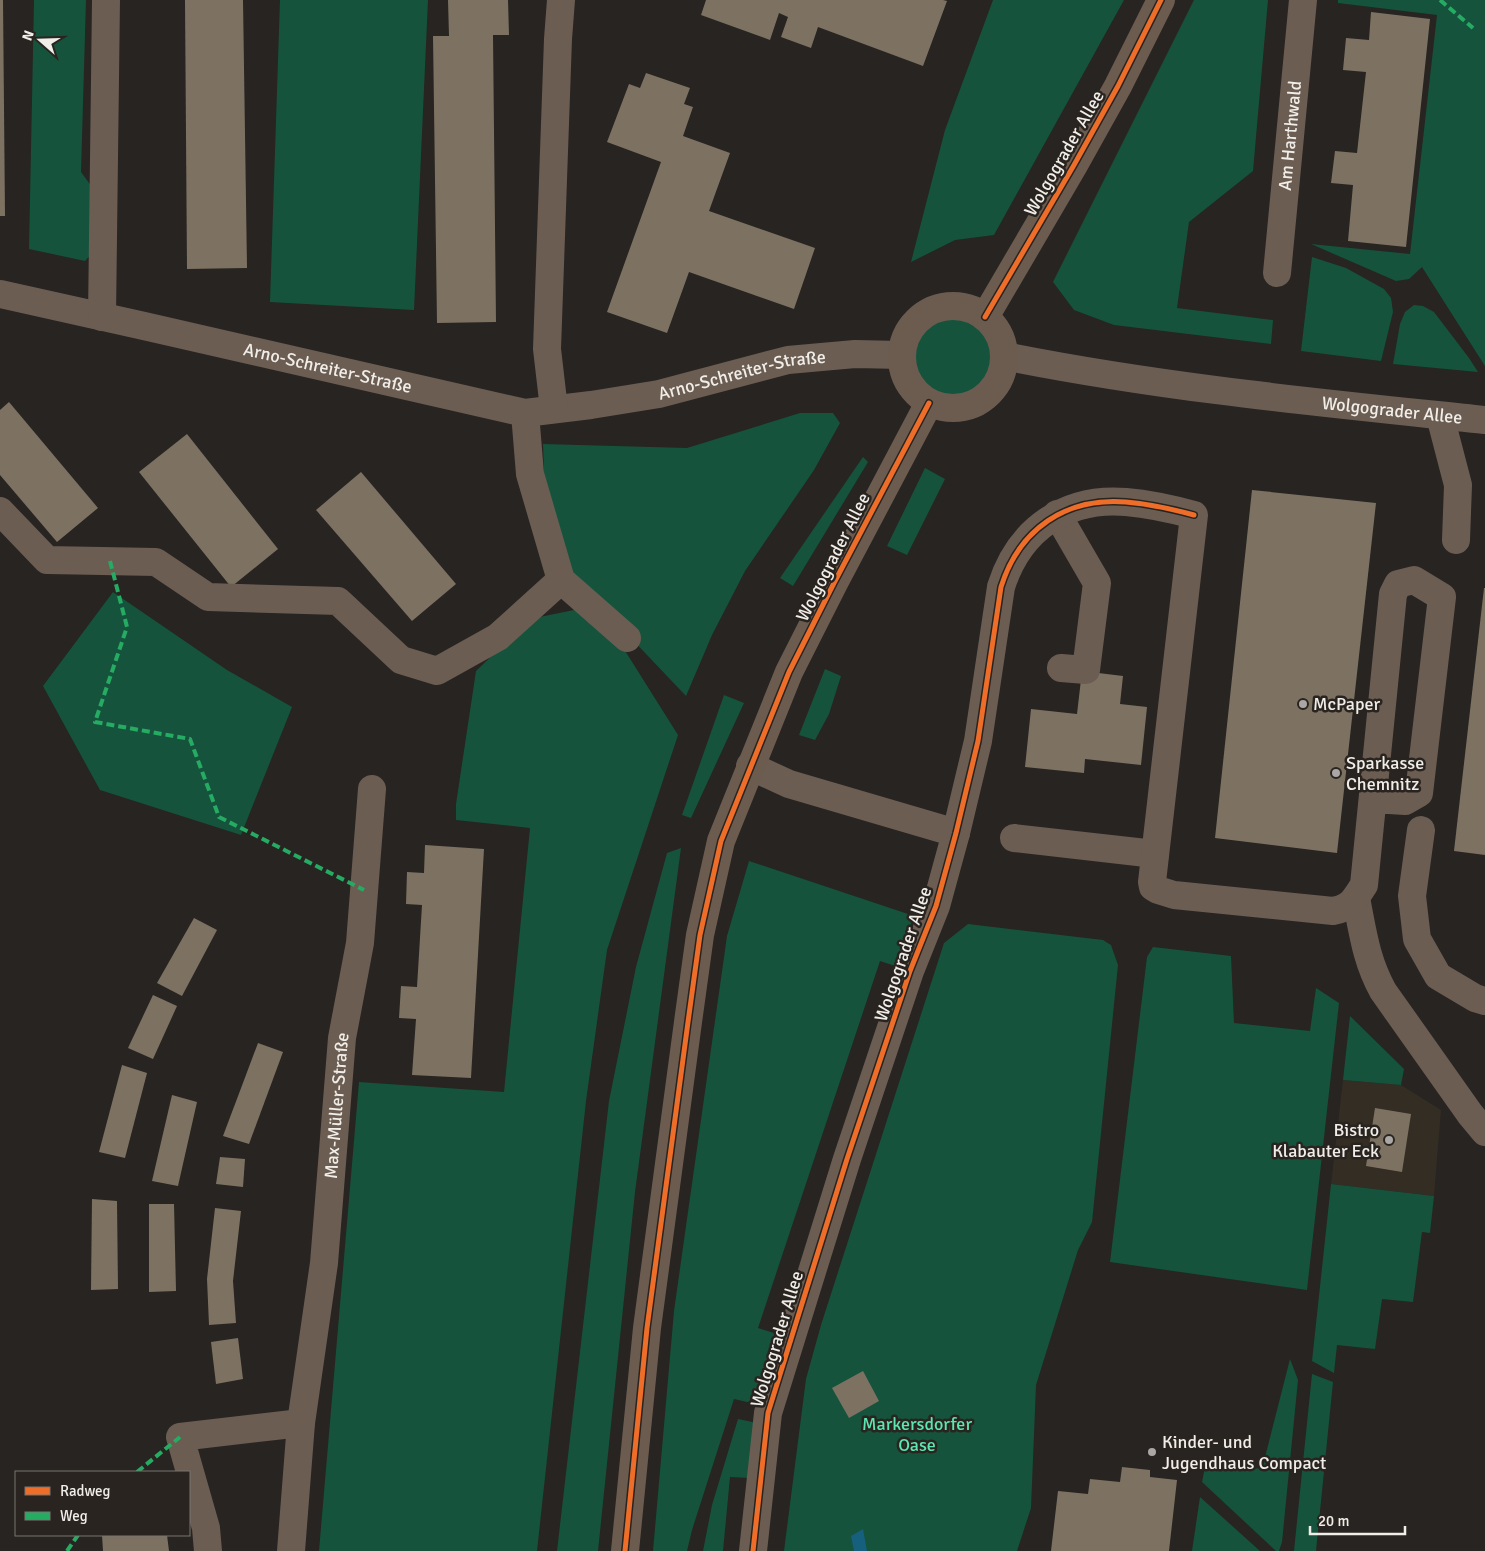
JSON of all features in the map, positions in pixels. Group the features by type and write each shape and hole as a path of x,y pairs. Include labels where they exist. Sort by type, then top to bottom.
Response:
{"main road":[{"name":"Wolgograder Allee","path":"985,317 1101,118 1161,0"},
{"path":"962,306 974,310 985,317 997,331 1004,356 1001,373 988,394 970,405 946,408 929,403 918,396 906,379 901,355 906,334 919,318 939,307 962,306"},
{"name":"Wolgograder Allee","path":"625,1551 647,1328 700,935 721,841 789,672 929,403"}],"street":[{"path":"102,317 106,0"},
{"path":"554,409 547,349 561,0"},
{"name":"Am Harthwald","path":"1277,273 1304,0"},
{"name":"Arno-Schreiter-Straße","path":"0,294 525,413 659,394 788,360 855,354 901,355"},
{"name":"Wolgograder Allee","path":"1004,356 1056,366 1258,396 1485,420"},
{"path":"525,413 530,474 561,580 627,638"},
{"path":"1440,416 1458,485 1456,540"},
{"name":"Wolgograder Allee","path":"753,1551 768,1413 847,1159 910,971 936,906 978,741 1004,574 1016,552 1032,533 1057,514 1094,502 1125,502 1157,506 1194,515 1155,854"},
{"path":"0,511 47,560 156,562 208,597 338,601 401,660 437,670 498,638 561,580"},
{"path":"1057,514 1097,583 1086,670 1061,668"},
{"path":"1014,838 1155,854 1153,887 1174,895 1333,911 1349,905 1364,885 1393,594 1398,584 1414,580 1442,597 1418,792 1406,801 1372,812"},
{"path":"750,766 790,784 956,833"},
{"name":"Max-Müller-Straße","path":"291,1551 301,1423 324,1263 342,1038 360,943 372,789"},
{"path":"1421,830 1412,896 1417,939 1438,976 1475,998 1485,1001"},
{"path":"1356,898 1365,947 1372,971 1383,991 1470,1114 1485,1132"},
{"path":"190,1471 180,1437 301,1423"},
{"path":"190,1472 206,1528 208,1551"}],"shaded area":[{"path":"1343,1080 1401,1085 1441,1110 1434,1196 1331,1184"}],"green space":[{"path":"34,0 86,0 81,172 97,194 96,249 85,261 29,249"},
{"path":"280,0 428,0 414,310 270,302"},
{"path":"993,0 1124,0 994,235 955,240 911,262 945,130"},
{"path":"1194,0 1268,0 1253,171 1189,222 1177,308 1273,320 1271,344 1114,325 1074,310 1053,282"},
{"path":"1338,0 1485,0 1485,366 1422,267 1409,279 1396,281 1311,244 1410,254 1437,15 1338,3"},
{"path":"1312,257 1346,268 1384,289 1391,298 1393,312 1381,361 1301,351"},
{"path":"1414,305 1423,306 1434,312 1478,372 1393,364 1400,324 1405,312"},
{"path":"940,317 968,318 989,337 993,362 978,389 956,398 933,392 916,375 910,355 919,332"},
{"path":"800,413 833,413 840,423 814,470 745,571 712,635 686,696 570,574 545,497 543,444 687,448"},
{"path":"863,457 868,462 793,586 780,578"},
{"path":"925,468 945,479 907,555 887,546"},
{"path":"113,592 227,670 292,707 241,835 100,790 43,686"},
{"path":"574,610 612,630 678,735 607,950 586,1101 537,1551 319,1551 359,1082 504,1092 530,828 456,820 456,804 476,671 530,619"},
{"path":"825,669 841,676 829,714 815,740 799,735"},
{"path":"724,695 744,703 691,818 682,815"},
{"path":"681,848 635,1192 598,1551 557,1551 609,1101 636,967 667,853"},
{"path":"749,861 914,916 895,966 880,961 758,1328 777,1334 756,1404 734,1399 687,1551 653,1551 674,1311 727,936"},
{"name":"Markersdorfer Oase","path":"968,924 1103,940 1111,945 1118,965 1092,1222 1078,1250 1036,1385 1031,1508 1017,1551 784,1551 806,1379 821,1325 944,943"},
{"path":"1153,947 1231,956 1234,1023 1310,1031 1316,988 1339,1003 1307,1290 1110,1262 1147,957"},
{"path":"1350,1016 1404,1069 1401,1085 1343,1080"},
{"path":"1331,1184 1434,1196 1430,1233 1422,1232 1413,1302 1382,1299 1375,1349 1337,1345 1334,1373 1312,1361"},
{"path":"1290,1359 1298,1380 1282,1542 1279,1551 1276,1551 1202,1482 1206,1462 1262,1469"},
{"path":"1312,1374 1333,1382 1316,1551 1294,1551"},
{"path":"738,1419 757,1423 750,1478 730,1477 723,1551 703,1551 712,1505"},
{"path":"1200,1497 1260,1551 1192,1551"}],"water":[{"path":"863,1529 867,1551 854,1551 851,1536"}],"building":[{"path":"0,0 3,0 5,216 0,216"},
{"path":"185,0 243,0 247,268 187,269"},
{"path":"448,0 508,0 509,35 493,35 496,322 437,323 433,36 449,36"},
{"path":"706,0 947,1 923,66 818,27 811,48 781,37 788,17 779,13 770,40 701,15"},
{"path":"1371,12 1430,19 1406,247 1348,241 1353,185 1331,183 1335,151 1357,153 1366,72 1343,70 1346,38 1369,40"},
{"path":"646,73 690,88 684,104 693,107 683,136 730,153 709,211 815,248 794,309 689,272 667,333 607,312 661,162 607,142 629,84 640,88"},
{"path":"9,402 98,508 57,542 0,475 0,410"},
{"path":"187,434 278,549 231,587 139,472"},
{"path":"361,472 456,584 412,621 316,510"},
{"path":"1252,490 1376,503 1337,853 1215,838"},
{"path":"1485,588 1485,855 1454,851"},
{"path":"1082,671 1123,676 1120,704 1147,707 1141,765 1085,759 1084,773 1025,767 1031,709 1077,714"},
{"path":"425,845 484,849 471,1078 412,1075 416,1019 399,1018 401,986 417,987 422,905 406,904 407,872 424,873"},
{"path":"194,918 217,930 182,996 157,983"},
{"path":"153,995 177,1006 153,1059 128,1048"},
{"path":"258,1043 283,1052 249,1144 223,1136"},
{"path":"122,1065 147,1073 125,1158 99,1152"},
{"path":"172,1095 197,1102 178,1186 152,1181"},
{"name":"Bistro Klabauter Eck","path":"1375,1108 1411,1114 1402,1172 1366,1166"},
{"path":"220,1157 245,1159 243,1187 216,1184"},
{"path":"92,1199 117,1201 118,1289 91,1290"},
{"path":"149,1204 174,1204 176,1291 149,1292"},
{"path":"215,1208 241,1211 233,1281 236,1323 209,1325 207,1279"},
{"path":"238,1338 243,1379 216,1384 211,1342"},
{"path":"863,1371 879,1401 849,1418 832,1388"},
{"path":"1122,1467 1150,1470 1150,1477 1177,1480 1169,1551 1051,1551 1058,1491 1088,1494 1090,1479 1120,1482"},
{"path":"102,1536 167,1536 169,1551 103,1551"}],"marked path":[{"path":"1440,0 1473,28"},
{"path":"110,561 127,627 95,722 190,739 219,817 364,890"},
{"path":"138,1471 180,1437"},
{"path":"67,1551 77,1536"}],"cycle path":[{"path":"985,317 1118,86 1161,0"},
{"path":"625,1551 647,1328 688,1022 700,935 721,841 789,672 929,403"},
{"path":"753,1551 768,1413 847,1159 910,971 936,906 978,741 1001,587 1009,566 1033,533 1065,511 1084,505 1104,502 1126,502 1194,515"}],"place":[{"name":"McPaper","path":"1303,704"},
{"name":"Sparkasse Chemnitz","path":"1336,773"},
{"name":"Bistro Klabauter Eck","path":"1389,1140"},
{"name":"Kinder- und Jugendhaus Compact","path":"1152,1452"}]}
